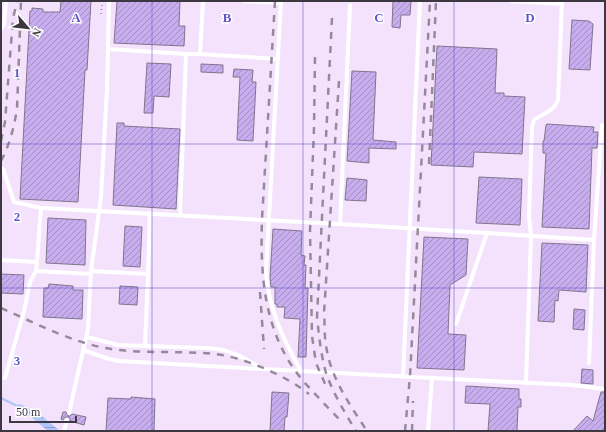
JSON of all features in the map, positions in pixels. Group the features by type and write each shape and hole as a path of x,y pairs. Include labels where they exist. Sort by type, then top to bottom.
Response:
{"lane":[{"path":"1,29 4,24 6,1"},
{"path":"69,413 87,336 91,272 100,211 106,112 109,1"},
{"path":"200,54 203,1"},
{"path":"243,1 281,2 266,271 268,295 274,314 283,337 301,371"},
{"path":"403,376 420,1"},
{"path":"511,1 562,2 558,100 556,106 552,110 534,120 532,127 529,216 531,236 526,383"},
{"path":"340,224 350,5"},
{"path":"108,49 278,59"},
{"path":"180,215 186,54"},
{"path":"589,363 594,240 602,125"},
{"path":"3,169 14,202 41,208 410,228 594,240"},
{"path":"6,378 24,311 30,282 36,271 41,208"},
{"path":"145,346 150,213"},
{"path":"456,324 486,233"},
{"path":"1,260 37,262"},
{"path":"36,271 148,274"},
{"path":"87,336 112,344 224,350 240,356 263,369"},
{"path":"84,350 119,361 572,385 605,389"},
{"path":"428,431 432,378"},
{"path":"64,431 67,420"}],"path":[{"path":"101,14 102,1"}],"water":[{"path":"20,404 38,413 60,431 48,431 31,417 20,412 16,406"}],"building":[{"path":"61,1 91,1 87,70 85,70 78,202 20,199 30,11 32,11 32,8 43,9 43,12 60,12"},
{"path":"117,1 180,1 179,26 185,26 184,46 114,43"},
{"path":"393,1 411,1 410,15 401,15 400,28 392,27"},
{"path":"572,20 589,21 593,24 590,70 569,69"},
{"path":"437,46 497,49 495,93 504,93 504,96 525,97 522,154 474,152 473,167 431,165"},
{"path":"147,63 171,64 169,97 154,96 153,113 144,113"},
{"path":"201,64 223,65 223,73 201,72"},
{"path":"234,69 253,70 252,82 256,82 253,141 237,140 240,77 233,77"},
{"path":"352,71 376,72 373,140 396,142 396,149 369,148 369,163 347,161"},
{"path":"117,123 124,123 124,126 180,129 176,209 113,205"},
{"path":"547,124 594,127 593,132 598,132 597,148 592,148 589,229 542,227 546,153 543,153 543,141"},
{"path":"479,177 522,179 520,225 476,223"},
{"path":"347,178 367,180 366,201 345,200"},
{"path":"48,218 86,220 85,265 46,263"},
{"path":"125,226 142,227 140,267 123,266"},
{"path":"273,229 302,231 301,255 305,256 305,288 308,288 306,357 298,357 300,319 284,318 285,307 277,307 277,304 275,304 275,287 271,287 270,278"},
{"path":"424,237 468,239 466,275 450,285 448,334 466,335 464,370 417,368"},
{"path":"542,243 588,245 586,292 559,290 558,301 555,300 554,322 538,321"},
{"path":"1,274 24,275 23,294 1,293"},
{"path":"49,284 73,286 73,290 83,290 82,319 43,317 44,288 48,288"},
{"path":"120,286 138,287 137,305 119,304"},
{"path":"574,309 585,310 584,330 573,329"},
{"path":"582,369 593,370 593,384 581,383"},
{"path":"466,386 519,389 521,407 518,407 517,431 488,431 490,404 465,403"},
{"path":"272,392 289,393 284,431 270,431"},
{"path":"601,392 605,392 605,427 602,431 573,431 587,416 593,421"},
{"path":"131,397 155,399 154,431 106,431 108,398 131,399"},
{"path":"63,412 66,412 68,416 72,414 86,417 84,425 70,421 70,418 68,417 65,417 63,420 61,419"}],"waterway":[{"path":"1,398 19,407"}],"railway":[{"path":"1,161 7,148 17,109 21,1"},
{"path":"275,1 262,219 262,263 267,305 280,345 291,364 304,382 340,420"},
{"path":"405,431 410,376 430,1"},
{"path":"429,164 436,1"},
{"path":"1,141 5,122 13,18 17,2"},
{"path":"332,18 317,317 321,352 326,373 336,395 356,431"},
{"path":"315,57 310,231 312,336 316,363 326,386"},
{"path":"339,81 324,313 325,337 328,357 336,379 367,431"},
{"path":"260,292 264,349"},
{"path":"1,308 74,340 100,347 143,352 215,354 238,359 277,374 309,394"},
{"path":"412,431 413,401"}]}
